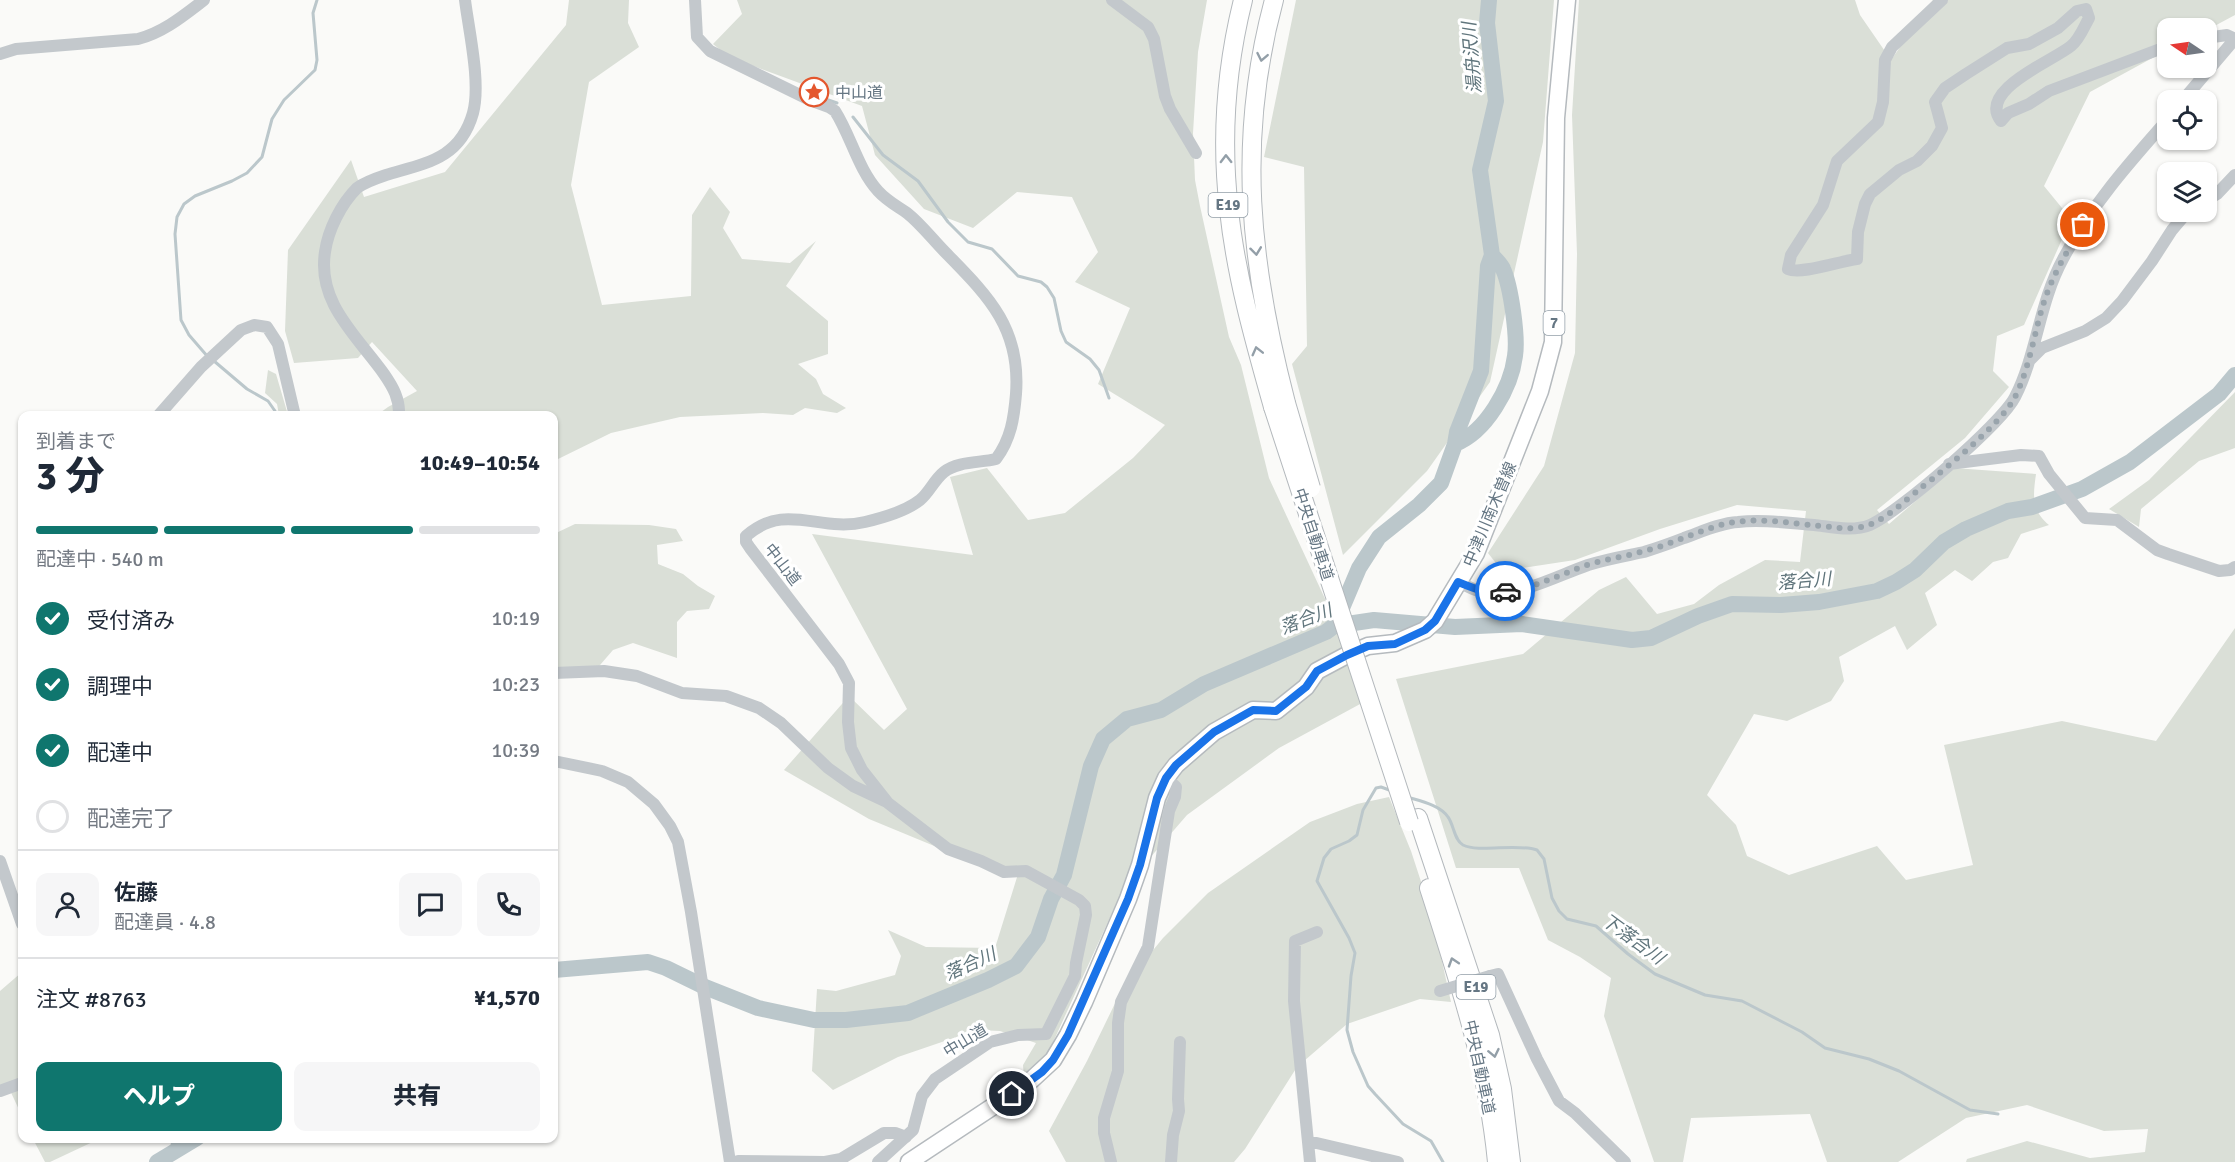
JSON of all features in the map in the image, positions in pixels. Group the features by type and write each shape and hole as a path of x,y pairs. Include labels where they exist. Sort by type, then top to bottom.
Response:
{"highway":[{"name":"中央自動車道","path":"1242,0 1227,110 1226,162 1229,210 1246,303 1413,820 1476,1040 1487,1093 1497,1162"},
{"name":"中央自動車道","path":"1274,0 1260,66 1254,113 1251,209 1262,300 1280,405"},
{"name":"中央自動車道","path":"1413,820 1490,1035 1502,1089 1511,1162"}],"main road":[{"name":"中津川南木曽線","path":"909,1162 1027,1084 1053,1060 1068,1035 1128,899 1140,865 1157,798 1166,778 1181,759 1214,732 1253,710 1276,711 1306,687 1317,671 1368,646 1395,644 1430,626 1476,553 1540,391 1553,342 1556,276 1553,266 1556,118 1567,0"}],"street":[{"path":"0,54 16,49 138,39 170,26 204,0"},
{"path":"400,411 394,390 342,321 330,299 325,281 325,251 335,219 358,188 375,179 435,161 451,150 464,134 473,112 475,92 465,0"},
{"name":"中山道","path":"695,0 697,37 710,51 835,111 868,178 877,190 885,199 907,213 990,300 1008,333 1016,374 1013,423 1009,438 996,459 956,465 944,472 921,500 906,509 875,520 846,525 781,518 758,526 746,536 746,542 750,548 839,664 849,683 848,722 851,748 862,770 888,803 948,849 1004,872 1026,871 1079,900 1084,906 1086,915 1076,963 1076,976 1046,1034 1018,1035 990,1042 935,1079 922,1096 915,1126 878,1162"},
{"path":"1112,0 1148,27 1160,63 1165,96 1170,109 1196,153"},
{"path":"1942,0 1892,47 1885,60 1883,102 1878,122 1837,162 1823,205 1791,255 1788,269 1794,272 1803,271 1841,261 1857,260 1858,232 1870,194 1899,170 1917,161 1932,146 1942,128 1935,102 1945,88 2007,48 2029,44 2058,28 2077,11 2086,9 2089,18 2073,45 2007,85 1997,107 1997,115 2001,121 2008,114 2049,91 2157,50"},
{"path":"2192,90 2235,39 2227,35 2217,36"},
{"path":"1458,582 1478,591 1493,594 1519,590 1611,558 1643,552 1722,524 1779,522 1859,528 1870,525 1889,513 1996,422 2015,398 2028,362 2044,301 2062,260 2083,225 2121,172 2157,131"},
{"path":"2217,194 2235,175"},
{"path":"2028,362 2042,348 2085,332 2106,318 2122,301 2172,230 2180,222"},
{"path":"162,411 217,352 246,327 258,325 267,327 278,344 294,411"},
{"path":"1949,464 2021,455 2039,456 2049,474 2085,518 2117,520 2157,550 2168,555 2219,571 2235,567"},
{"path":"558,673 604,671 637,676 682,693 726,696 759,708 780,723 828,768 853,786 888,803"},
{"path":"558,762 614,775 628,782 654,804 678,842 730,1162"},
{"path":"1111,1162 1104,1133 1104,1118 1118,1071 1118,1023 1121,1002 1148,947 1169,811 1175,797 1176,787 1166,778"},
{"path":"0,861 18,913"},
{"path":"1310,1162 1294,1001 1294,956 1295,941 1317,932"},
{"path":"1440,992 1498,974 1559,1101 1575,1113 1625,1162"},
{"path":"1172,1162 1173,1135 1179,1111 1180,1042"},
{"path":"0,1091 18,1084"},
{"path":"738,1161 825,1162 841,1159 884,1133 895,1133 906,1137"},
{"path":"1308,1141 1398,1162"}],"shaded area":[{"path":"569,0 629,0 628,23 639,47 589,82 571,185 602,305 691,296 692,215 710,187 730,212 723,228 742,259 790,263 816,241 786,286 828,321 828,354 798,364 816,379 823,394 846,408 837,413 805,408 793,415 763,413 680,417 611,433 558,459 558,411 382,411 417,391 372,342 358,358 294,363 285,331 288,250 351,160 364,197 445,172 566,25"},
{"path":"737,0 1207,0 1198,52 1193,133 1195,180 1200,206 1229,337 1241,365 1269,478 1358,670 1362,703 1279,748 1187,815 1123,889 1049,1051 1024,1077 1023,1065 1036,1043 1000,1031 977,1030 898,1057 833,1090 812,1071 817,989 836,991 895,975 901,956 888,930 926,947 995,948 1018,874 944,850 869,819 784,770 849,696 884,730 907,709 812,534 973,555 950,477 987,468 1028,520 1065,513 1133,458 1165,425 1098,384 1130,308 1075,282 1098,252 1072,197 1017,192 973,228 924,209 875,155 862,106 729,57 713,44 742,14"},
{"path":"1296,0 1554,0 1543,142 1490,382 1427,471 1343,555 1292,364 1307,346 1304,167 1264,157"},
{"path":"1579,0 1855,0 1860,15 1891,60 1933,0 2235,0 2235,15 2217,25 2217,18 2157,18 2157,55 2090,92 2044,186 2071,219 2024,325 1997,336 1993,371 2009,387 1965,438 1877,510 1889,524 1954,468 2036,474 2034,489 2036,508 2049,525 2021,534 2008,558 1993,562 1972,581 1955,570 1925,593 1937,625 1907,650 1895,626 1839,657 1844,681 1831,701 1787,721 1754,714 1707,795 1736,825 1747,856 1789,875 1877,846 1906,880 1973,865 1944,745 2062,721 2156,741 2235,628 2235,1162 1966,1162 1967,1159 2027,1141 2090,1158 2145,1152 2148,1129 2104,1131 2027,1105 1966,1118 1898,1162 1827,1162 1810,1114 1691,1118 1683,1162 1654,1162 1604,1016 1611,978 1580,957 1548,940 1519,868 1456,868 1396,679 1523,654 1599,590 1626,577 1657,614 1694,604 1719,585 1765,560 1800,562 1806,511 1737,505 1660,529 1575,560 1502,571 1488,553 1544,466 1575,353 1577,254 1572,115"},
{"path":"268,370 276,374 287,411 278,411 277,404 265,393"},
{"path":"2235,392 2235,448 2199,461 2141,509 2139,527 2109,509 2149,480"},
{"path":"575,524 649,525 676,529 683,541 657,545 658,564 683,574 715,596 709,609 687,611 677,622 677,658 633,643 613,650 594,672 558,669 558,532"},
{"path":"1389,797 1411,851 1431,912 1451,1002 1420,999 1347,1024 1297,1067 1245,1149 1234,1162 1066,1162 1049,1131 1087,1061 1123,987 1163,938 1208,893 1310,822 1357,804"},
{"path":"18,975 18,1107 7,1084 0,1086 0,991"},
{"path":"35,1143 90,1143 50,1162 45,1162"}],"waterway":[{"path":"208,357 189,335 181,320 175,234 177,217 184,204 195,196 247,173 262,157 272,119 284,100 315,70 317,60 313,13 317,0"},
{"name":"湯舟沢川","path":"1337,620 1359,568 1379,537 1419,505 1441,483 1457,432 1481,371 1488,266 1492,255 1480,170 1496,101 1487,23 1489,0"},
{"path":"811,94 837,103"},
{"path":"853,117 883,155 918,181 948,222 968,242 992,249 1018,276 1041,282 1047,287 1054,298 1061,331 1066,342 1090,359 1099,370 1109,398"},
{"name":"湯舟沢川","path":"1455,444 1477,430 1487,419 1502,395 1513,368 1516,348 1515,325 1509,288 1502,267 1492,255"},
{"path":"214,361 247,389 268,401 275,411"},
{"name":"落合川","path":"558,970 648,962 758,1008 814,1020 846,1020 908,1013 1016,966 1038,937 1051,899 1064,875 1091,766 1103,739 1127,719 1161,710 1204,684 1326,632 1334,626 1374,620 1455,627 1522,624 1632,640 1651,638 1698,616 1732,604 1781,605 1819,602 1877,591 1915,570 1944,542 1966,529 2008,511 2032,507 2082,489 2130,462 2219,394 2235,375"},
{"name":"下落合川","path":"1392,791 1381,787 1376,788 1363,810 1357,835 1331,849 1324,858 1317,881 1355,953 1347,1030 1353,1052 1368,1086 1403,1124 1431,1141 1443,1162"},
{"name":"下落合川","path":"1407,797 1440,809 1450,820 1458,840 1463,845 1478,848 1519,847 1537,850 1544,859 1552,898 1559,911 1567,919 1596,926 1655,974 1705,995 1742,1001 1802,1032 1825,1048 1869,1059 1899,1071 1970,1110 1998,1114"},
{"path":"171,1154 172,1143"},
{"name":"落合川","path":"157,1162 189,1143"}],"way so far":[{"path":"1505,591 1538,585 1585,566 1643,552 1722,524 1779,522 1859,528 1870,525 1889,513 1929,482 1996,422 2015,398 2028,362 2044,301 2062,260 2083,225"}],"place":[{"name":"中山道","path":"814,92"}],"route":[{"path":"1012,1094 1042,1072 1053,1060 1068,1035 1128,899 1140,865 1157,798 1166,778 1176,765 1214,732 1253,710 1276,711 1306,687 1317,671 1368,646 1395,644 1425,630 1435,621 1458,582 1478,591 1493,594 1505,591"}]}
